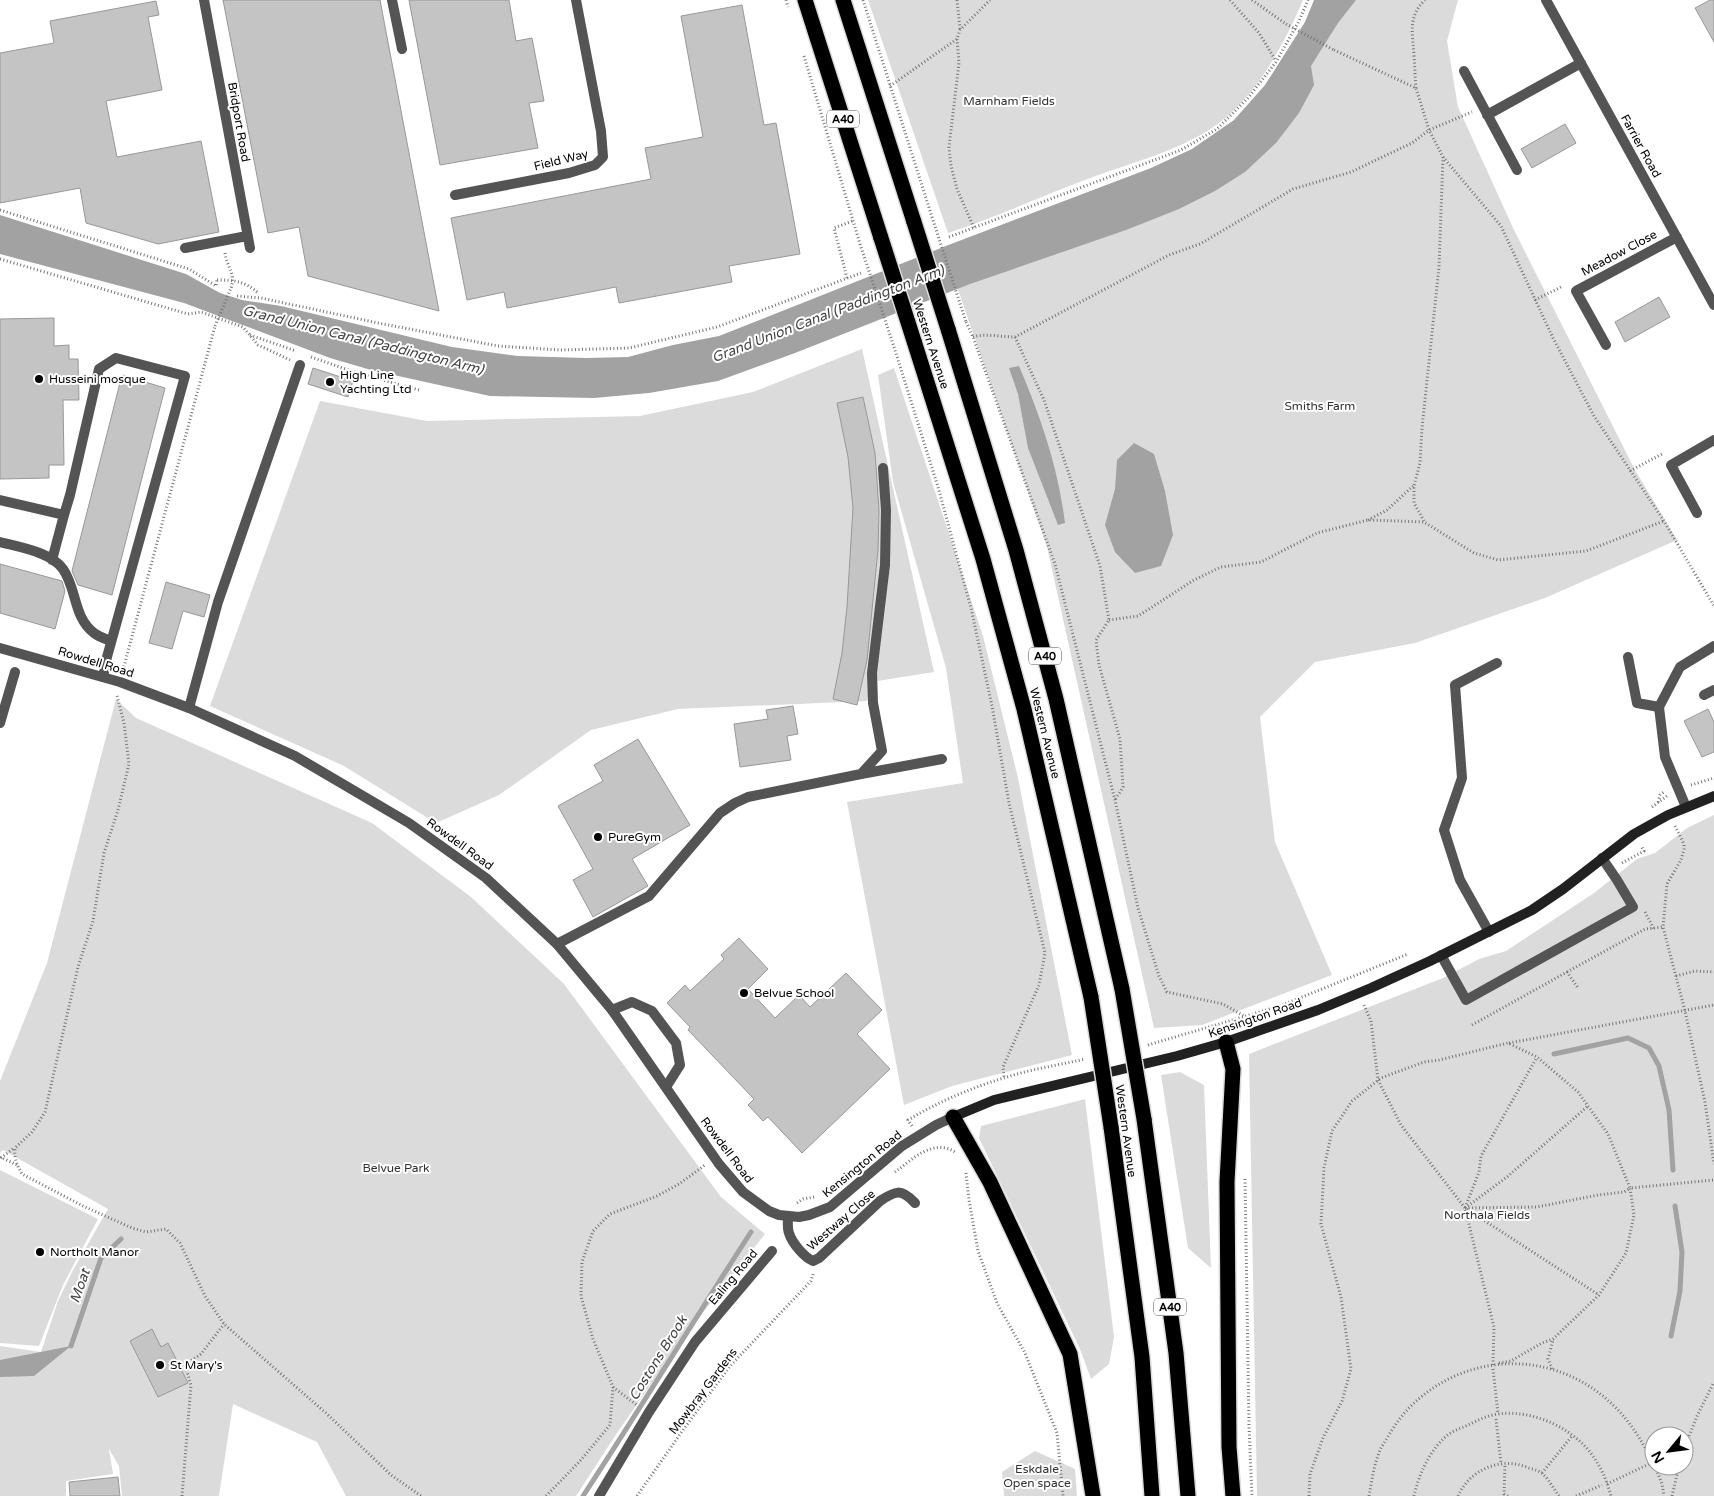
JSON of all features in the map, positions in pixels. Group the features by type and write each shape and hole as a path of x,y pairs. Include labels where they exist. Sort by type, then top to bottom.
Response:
{"highway":[{"name":"Western Avenue","path":"805,0 983,559 1024,709 1091,997 1111,1127 1142,1357 1152,1496"},
{"name":"Western Avenue","path":"843,0 1016,550 1056,699 1122,989 1144,1119 1176,1353 1188,1496"},
{"path":"1226,1042 1233,1069 1227,1182 1229,1447 1233,1496"},
{"path":"953,1117 990,1182 1070,1354 1092,1496"}],"street":[{"name":"Bridport Road","path":"204,0 250,248"},
{"path":"392,0 402,49"},
{"name":"Field Way","path":"455,195 569,173 596,165 603,157 601,131 576,0"},
{"name":"Farrier Road","path":"1546,0 1714,305"},
{"path":"1487,114 1581,63"},
{"path":"1464,71 1517,170"},
{"path":"184,248 247,236"},
{"name":"Meadow Close","path":"1606,345 1576,291 1677,237"},
{"path":"52,560 70,495 99,369 116,358 185,376 111,641 103,677"},
{"path":"189,708 218,602 300,365"},
{"path":"1697,513 1671,465 1714,440"},
{"path":"861,774 882,751 873,703 872,673 885,565 886,510 883,468"},
{"path":"0,500 64,515"},
{"path":"0,542 43,554 62,568 70,584 82,621 95,633 111,641"},
{"path":"1686,807 1665,757 1659,707 1680,667 1714,646"},
{"name":"Rowdell Road","path":"0,648 120,682 189,708 295,756 408,823 486,878 557,944 612,1010 719,1164 743,1192 770,1211 788,1216"},
{"path":"1628,658 1637,703 1659,707"},
{"path":"1489,932 1460,880 1444,830 1462,778 1455,685 1497,663"},
{"path":"0,723 15,672"},
{"path":"1704,695 1714,690"},
{"path":"557,944 649,896 720,813 735,803 748,797 942,759"},
{"name":"Kensington Road","path":"788,1216 809,1216 830,1207 902,1146 936,1125 994,1100 1177,1056 1226,1042 1269,1028 1359,992 1441,955 1543,903 1634,834 1686,807 1714,796"},
{"path":"1441,955 1466,1000 1633,907 1602,858"},
{"path":"612,1010 632,1002 652,1011 676,1044 680,1065 666,1087"},
{"name":"Westway Close","path":"788,1216 788,1232 808,1259 813,1261 880,1201 890,1195 899,1192 904,1193 915,1202"},
{"name":"Ealing Road","path":"599,1496 649,1412 695,1342 772,1251"}],"path":[{"path":"786,0 789,8"},
{"path":"863,0 966,322 1055,564 1115,800 1138,908 1160,976 1167,992 1223,1004 1244,1016"},
{"path":"957,0 960,30 957,39 959,63 949,147 956,189 974,228"},
{"path":"960,30 990,0"},
{"path":"1230,0 1259,33 1276,62"},
{"path":"949,237 1181,150 1217,129 1248,98 1276,62 1299,21 1308,0"},
{"path":"1425,0 1418,7 1411,32 1416,88 1430,130 1443,157 1502,226 1535,300 1594,416 1664,521 1714,606"},
{"path":"1254,1 1286,24 1334,50 1416,88"},
{"path":"890,86 957,39"},
{"path":"803,52 860,244 938,487 971,608 1010,803 1045,953 1039,985 1003,1067 1004,1077"},
{"path":"973,337 983,334 994,337 1015,336 1169,255 1200,244 1293,189 1351,172 1412,143 1430,130 1477,110 1487,114"},
{"path":"1424,522 1414,503 1414,486 1420,463 1439,267 1443,157"},
{"path":"0,210 189,269 216,286 217,280 245,283 258,293 261,298"},
{"path":"847,278 834,228 853,221"},
{"path":"121,676 216,326 235,281 226,263 224,247"},
{"path":"0,259 188,314 201,312 243,327 258,345 300,365"},
{"path":"237,296 261,298 498,346 560,350 629,348 717,328 861,273"},
{"path":"1535,300 1570,282 1576,291"},
{"path":"250,335 357,373 419,390"},
{"path":"1015,336 1044,400 1100,566 1110,620 1096,640 1099,664 1120,739 1122,787 1115,800"},
{"path":"1630,471 1663,453 1671,465"},
{"path":"1110,620 1138,616 1194,580 1221,567 1260,562 1317,533 1368,520 1387,510 1414,486"},
{"path":"1368,520 1424,522 1474,553 1498,560 1586,551 1664,521"},
{"path":"17,1166 1,1158 32,1132 45,1112 78,967 93,921 104,853 118,810 129,764 124,723 116,694"},
{"path":"1692,784 1714,778"},
{"path":"1678,832 1684,844 1684,849 1681,860 1667,884 1663,927 1685,1011 1705,1102 1714,1164"},
{"path":"1641,845 1644,850"},
{"path":"1472,1025 1645,929 1663,927"},
{"path":"1230,1021 1304,997 1416,951"},
{"path":"1676,976 1695,971 1714,972"},
{"path":"1566,972 1578,988"},
{"path":"1359,992 1371,1021 1378,1080 1401,1125 1465,1208 1599,1295"},
{"path":"1309,1496 1310,1474 1323,1438 1342,1401 1351,1369 1341,1298 1321,1224 1324,1168 1332,1131 1352,1100 1381,1078 1424,1062 1508,1043 1714,1005"},
{"path":"1499,1364 1511,1361 1542,1343 1553,1339 1599,1295 1626,1253 1634,1216 1630,1188 1608,1134 1578,1092 1537,1057 1508,1043"},
{"path":"1493,1364 1494,1328 1465,1208 1479,1172 1481,1156 1537,1057"},
{"path":"978,1087 1013,1075"},
{"path":"1465,1208 1507,1178 1588,1106"},
{"path":"917,1156 933,1147 950,1149 958,1154"},
{"path":"15,1148 14,1157 22,1174 83,1206 132,1228 146,1232 166,1229 180,1243 205,1296 224,1324 327,1414 391,1475 421,1496"},
{"path":"546,1496 580,1461 610,1425 613,1387 593,1339 581,1296 582,1262 593,1231 610,1214 657,1196 679,1184 707,1163"},
{"path":"1245,1171 1252,1496"},
{"path":"966,1172 978,1251 997,1303 1025,1353 1057,1433 1063,1496"},
{"path":"1465,1208 1537,1207 1624,1192 1630,1188 1714,1180"},
{"path":"796,1204 803,1199 819,1196"},
{"name":"Mowbray Gardens","path":"637,1496 730,1366 811,1281"},
{"path":"182,1496 191,1385 185,1365 201,1354 224,1324"},
{"path":"1552,1369 1548,1359 1553,1339"},
{"path":"1369,1496 1373,1472 1380,1450 1408,1408 1451,1378 1482,1366 1526,1363 1552,1369 1574,1378 1613,1405 1644,1445"},
{"path":"1493,1369 1498,1414"},
{"path":"1693,1426 1714,1382"},
{"path":"613,1387 634,1404"},
{"path":"1414,1496 1418,1480 1426,1462 1441,1442 1452,1432 1498,1414 1522,1414 1538,1418 1551,1422 1572,1436 1584,1445 1595,1459 1611,1496"},
{"path":"1496,1419 1501,1463"},
{"path":"1542,1473 1572,1436"},
{"path":"1458,1496 1463,1485 1474,1474 1501,1463 1519,1463 1542,1473 1559,1496"},
{"path":"1505,1466 1504,1494 1508,1496"},
{"path":"1607,1484 1644,1466"},
{"path":"1659,1476 1664,1496"},
{"path":"1672,1496 1677,1476"},
{"path":"1576,1496 1602,1485"}],"green space":[{"name":"Marnham Fields","path":"868,0 1303,0 1277,54 1266,71 1242,102 1212,128 1169,150 948,233"},
{"name":"Smiths Farm","path":"1350,0 1458,0 1447,41 1458,107 1514,230 1635,470 1677,540 1545,598 1415,643 1315,662 1260,717 1275,842 1332,975 1202,1025 1154,1028 1047,547 955,281 1148,214 1313,56"},
{"path":"862,349 934,672 871,682 867,701 678,709 591,730 499,795 436,823 344,766 210,706 320,401 427,421 640,416 753,392"},
{"path":"894,368 983,636 1018,778 1072,1055 952,1086 904,1105 847,802 963,783 946,668 893,482 878,375"},
{"name":"Belvue Park","path":"116,699 136,718 372,823 471,897 564,984 721,1197 765,1234 686,1334 576,1496 346,1496 317,1442 233,1404 219,1496 122,1496 119,1466 109,1449 113,1474 66,1481 66,1496 0,1496 0,1346 41,1352 58,1301 73,1270 108,1209 3,1150 0,1153 0,1081 47,963"},
{"name":"Northala Fields","path":"1714,815 1714,1496 1257,1496 1249,1054 1443,978 1479,959 1506,951 1594,893 1637,859 1655,853 1687,828"},
{"path":"1180,1072 1204,1085 1211,1268 1188,1248 1161,1075"},
{"path":"1085,1099 1114,1337 1109,1364 1091,1379 1080,1349 979,1138 981,1126"},
{"name":"Northolt Manor","path":"0,1170 98,1219 63,1285 39,1346 0,1343"},
{"name":"Eskdale Open space","path":"1035,1451 1075,1469 1077,1496 1004,1496 1002,1472"}],"water":[{"name":"Grand Union Canal (Paddington Arm)","path":"1314,0 1356,0 1338,23 1311,66 1314,85 1299,113 1276,143 1245,172 1215,191 1179,209 1126,230 970,284 795,353 718,381 649,393 594,398 490,396 371,370 330,358 184,303 0,254 0,215 186,274 220,293 242,300 281,306 452,347 518,356 628,357 673,345 719,336 951,244 1151,168 1192,149 1234,120 1265,85 1305,22"},
{"path":"1019,366 1041,424 1058,482 1065,523 1058,525 1028,448 1018,394 1009,368"},
{"path":"1134,443 1154,454 1165,491 1173,535 1161,566 1135,573 1115,552 1105,525 1115,489 1117,460"},
{"path":"71,1346 34,1376 0,1377 0,1360"}],"building":[{"path":"223,0 380,0 439,311 308,276 299,227 268,233"},
{"path":"409,0 509,0 516,41 532,38 544,101 529,103 538,148 440,165"},
{"path":"1710,0 1714,0 1714,42 1695,8"},
{"path":"156,1 159,15 148,17 162,90 106,101 117,157 201,141 219,232 158,244 86,223 80,188 0,203 0,53 54,43 50,21"},
{"path":"742,5 764,125 776,123 800,254 729,266 732,282 619,303 616,287 507,308 504,292 467,300 451,218 651,179 645,148 703,137 681,16"},
{"path":"1565,124 1576,143 1532,168 1521,149"},
{"path":"1659,297 1670,317 1625,342 1615,322"},
{"name":"Husseini mosque","path":"54,318 54,346 69,345 69,359 78,359 79,400 63,400 64,465 49,465 49,478 0,479 0,319"},
{"name":"High Line Yachting Ltd","path":"313,368 353,381 348,397 308,384"},
{"path":"122,375 165,388 112,595 78,585 72,571"},
{"path":"863,397 875,453 879,510 878,550 867,660 857,705 833,699 842,653 847,607 853,508 848,457 837,403"},
{"path":"0,564 62,581 65,591 55,629 0,613"},
{"path":"166,582 210,595 204,617 183,611 172,649 149,643"},
{"path":"793,706 798,734 787,736 791,760 740,767 734,724 768,719 766,710"},
{"path":"1708,709 1714,722 1714,752 1702,757 1684,721"},
{"path":"638,739 690,825 632,859 648,886 593,917 573,880 593,869 558,806 603,781 594,765"},
{"path":"739,938 768,969 748,989 775,1018 799,995 810,1007 846,973 882,1010 857,1034 890,1069 802,1153 768,1117 763,1121 748,1105 754,1099 688,1030 690,1027 667,1003 685,985 690,991 724,959 721,955"},
{"name":"St Mary's","path":"152,1329 161,1347 168,1343 188,1383 158,1397 130,1341"},
{"path":"118,1477 120,1496 70,1496 69,1482"}],"waterway":[{"path":"1554,1054 1628,1038 1649,1048 1659,1066 1669,1110 1673,1170"},
{"path":"1671,1336 1680,1291 1682,1252 1675,1206"},
{"name":"Costons Brook","path":"583,1496 751,1232"},
{"name":"Moat","path":"71,1346 101,1258 121,1239"}],"place":[{"name":"Husseini mosque","path":"39,379"},
{"name":"High Line Yachting Ltd","path":"330,382"},
{"name":"PureGym","path":"598,837"},
{"name":"Belvue School","path":"744,993"},
{"name":"Northolt Manor","path":"40,1252"},
{"name":"St Mary's","path":"160,1365"}]}
